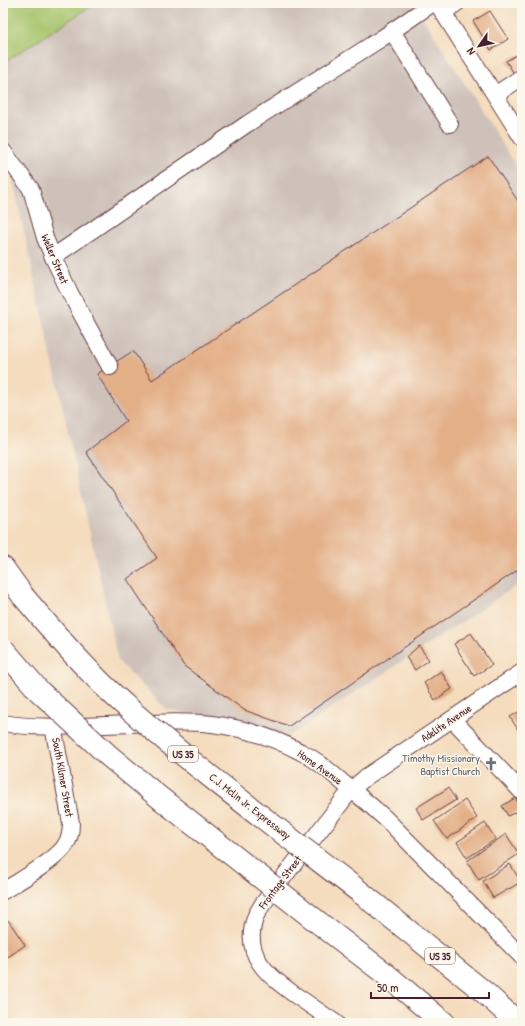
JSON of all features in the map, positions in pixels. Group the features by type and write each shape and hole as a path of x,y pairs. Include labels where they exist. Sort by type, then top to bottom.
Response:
{"highway":[{"name":"C.J. Mclin Jr. Expressway","path":"3,568 23,596 52,630 88,669 127,707 179,751 360,892 484,992 518,1023"},
{"path":"3,649 39,691 109,756 383,972 444,1023"}],"street":[{"path":"53,257 247,124 392,31 438,6 457,3"},
{"path":"438,6 522,138"},
{"path":"392,31 450,124"},
{"path":"495,95 522,77"},
{"name":"Weller Street","path":"3,151 31,189 45,238 53,257 70,294 110,367"},
{"name":"Adelite Avenue","path":"351,790 366,777 522,672"},
{"path":"452,719 522,792"},
{"name":"Home Avenue","path":"3,723 54,726 178,723 211,724 236,728 271,738 302,752 325,768 371,805 522,957"},
{"name":"South Kilmer Street","path":"3,891 57,855 66,845 70,833 71,823 54,726"},
{"name":"Frontage Street","path":"336,1023 278,983 265,971 256,958 253,947 252,933 255,918 262,905 351,790"}],"shaded area":[{"path":"96,3 414,3 522,175 522,582 289,736 166,709 118,661 3,135 3,63"}],"green space":[{"path":"3,3 96,3 3,63"}],"building":[{"path":"490,11 508,39 491,50 473,21"},
{"path":"518,54 522,61 522,70 515,75 506,61"},
{"path":"488,156 522,207 522,567 289,726 244,710 184,666 127,579 157,558 86,452 126,421 97,374 133,351 152,380"},
{"path":"471,633 492,665 474,676 454,644"},
{"path":"419,646 429,660 415,670 406,657"},
{"path":"441,671 452,689 435,700 424,683"},
{"path":"522,710 522,736 510,717"},
{"path":"448,788 456,800 423,820 416,808"},
{"path":"515,798 522,808 508,816 502,806"},
{"path":"465,800 477,818 447,839 434,821"},
{"path":"485,823 496,839 467,858 457,842"},
{"path":"506,834 519,854 479,880 467,861"},
{"path":"510,864 521,882 493,898 483,881"},
{"path":"8,920 25,945 8,957 3,949 3,923"}],"place":[{"name":"Timothy Missionary Baptist Church","path":"491,764"}]}
